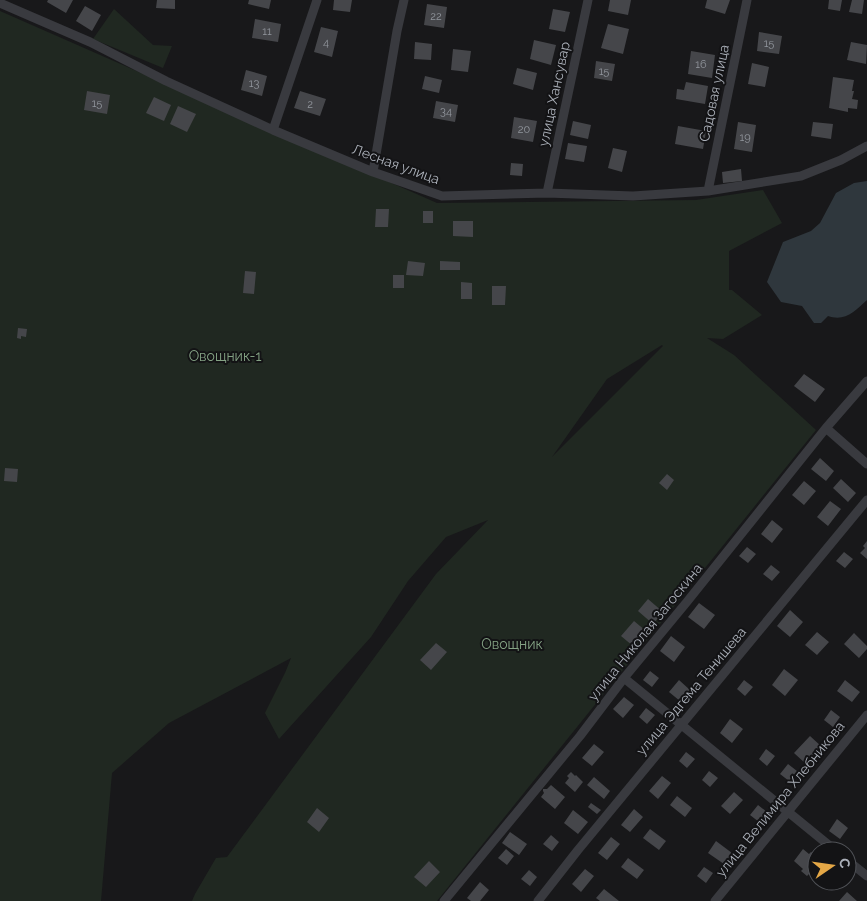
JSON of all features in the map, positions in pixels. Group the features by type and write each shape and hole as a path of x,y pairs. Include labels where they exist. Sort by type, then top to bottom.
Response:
{"street":[{"path":"274,130 317,0"},
{"path":"373,172 404,0"},
{"name":"улица Хансувар","path":"547,193 588,0"},
{"name":"Садовая улица","path":"708,191 747,0"},
{"name":"Лесная улица","path":"0,3 90,42 166,81 274,130 373,172 442,196 547,193 633,196 708,191 801,176 841,160 867,146"},
{"name":"улица Николая Загоскина","path":"444,901 580,736 624,678 826,428 867,381"},
{"path":"826,428 867,464"},
{"name":"улица Эдгема Тенишева","path":"538,901 867,500"},
{"path":"624,678 824,841"},
{"name":"улица Велимира Хлебникова","path":"715,901 867,715"},
{"path":"857,868 867,876"}],"green space":[{"path":"114,9 153,45 172,46 163,68 93,39"},
{"name":"Овощник-1","path":"0,11 437,203 696,200 763,190 782,223 729,251 729,290 732,290 762,315 723,339 707,338 734,355 816,430 437,901 192,901 216,858 227,857 436,574 488,520 446,537 408,581 371,637 279,739 265,713 291,658 169,723 112,773 101,901 0,901","holes":["663,346 552,457 607,379"]}],"shaded area":[{"path":"867,181 867,300 845,316 840,318 828,316 821,323 814,323 802,306 781,302 767,282 783,242 811,231 820,223 836,193 854,183"}],"building":[{"path":"48,0 73,0 66,13 47,2"},
{"path":"157,0 175,0 175,9 156,8"},
{"path":"249,0 271,0 269,9 248,4"},
{"path":"334,0 352,0 350,12 333,10"},
{"path":"610,0 631,0 628,15 608,11"},
{"path":"707,0 730,0 725,14 705,8"},
{"path":"829,0 842,0 840,11 828,9"},
{"path":"852,0 864,0 862,14 849,12"},
{"path":"427,4 447,7 444,28 424,25"},
{"path":"85,6 101,15 92,31 76,21"},
{"path":"553,9 570,12 565,32 549,29"},
{"path":"255,19 281,24 278,42 252,38"},
{"path":"608,24 629,29 623,54 601,48"},
{"path":"321,27 338,31 332,57 314,52"},
{"path":"759,32 782,36 779,54 757,51"},
{"path":"534,40 556,45 551,65 530,59"},
{"path":"415,42 432,44 431,60 414,59"},
{"path":"851,42 867,45 866,64 847,60"},
{"path":"453,49 471,51 468,72 451,70"},
{"path":"691,51 715,55 712,78 688,74"},
{"path":"596,61 615,64 612,81 594,78"},
{"path":"752,63 769,67 765,87 748,84"},
{"path":"517,68 537,73 533,90 513,84"},
{"path":"246,70 267,76 262,96 241,90"},
{"path":"425,76 442,80 439,93 422,89"},
{"path":"833,77 854,80 852,99 858,100 857,109 848,108 848,112 829,108"},
{"path":"686,82 708,86 705,104 676,99 677,89 684,90"},
{"path":"87,91 110,95 107,114 84,110"},
{"path":"300,91 326,99 320,116 294,108"},
{"path":"154,97 171,105 164,121 146,113"},
{"path":"436,101 458,105 455,122 433,118"},
{"path":"178,106 196,114 187,132 170,124"},
{"path":"514,117 537,121 533,142 511,138"},
{"path":"573,121 591,125 588,139 570,135"},
{"path":"738,122 756,125 752,152 734,149"},
{"path":"813,122 833,124 831,139 811,136"},
{"path":"678,126 706,131 703,149 675,144"},
{"path":"568,143 587,146 584,162 565,159"},
{"path":"613,148 627,151 622,172 608,168"},
{"path":"511,163 523,164 522,176 510,175"},
{"path":"741,169 742,181 723,183 722,172"},
{"path":"376,209 389,209 388,227 375,227"},
{"path":"423,211 433,211 433,223 423,223"},
{"path":"453,221 473,221 473,237 453,236"},
{"path":"408,261 425,263 423,276 406,275"},
{"path":"440,261 460,262 460,270 440,270"},
{"path":"245,271 256,272 254,294 243,293"},
{"path":"393,275 404,275 404,288 393,288"},
{"path":"461,282 472,283 472,299 461,299"},
{"path":"492,286 506,286 505,305 492,305"},
{"path":"18,328 27,329 26,337 21,336 21,339 17,338"},
{"path":"804,374 825,389 815,402 794,386"},
{"path":"820,458 834,471 826,481 811,469"},
{"path":"5,468 18,469 17,482 4,481"},
{"path":"667,474 674,480 667,490 659,483"},
{"path":"841,479 856,493 848,502 833,488"},
{"path":"804,481 816,491 804,505 792,495"},
{"path":"830,501 841,509 828,526 817,517"},
{"path":"772,520 783,529 772,543 761,534"},
{"path":"867,541 867,559 860,553 865,548 863,546"},
{"path":"747,547 756,554 748,563 739,556"},
{"path":"844,552 853,559 845,568 836,561"},
{"path":"771,565 780,572 772,581 763,574"},
{"path":"648,599 663,612 653,624 638,611"},
{"path":"699,603 715,615 704,629 688,617"},
{"path":"790,610 803,622 790,637 777,626"},
{"path":"634,621 646,631 641,637 644,640 640,643 638,641 633,646 621,636"},
{"path":"817,632 829,642 817,655 805,645"},
{"path":"854,633 867,646 867,649 859,658 844,644"},
{"path":"671,636 685,647 674,662 660,651"},
{"path":"436,643 447,652 431,670 420,660"},
{"path":"784,669 798,680 785,696 772,685"},
{"path":"650,671 659,678 652,687 643,680"},
{"path":"679,680 690,690 680,701 669,692"},
{"path":"744,680 753,687 745,696 737,689"},
{"path":"845,680 860,692 852,702 837,691"},
{"path":"624,697 634,705 623,718 613,709"},
{"path":"646,708 655,715 647,724 639,717"},
{"path":"831,710 840,717 833,727 824,720"},
{"path":"730,719 743,729 732,743 720,733"},
{"path":"810,736 822,747 806,764 794,753"},
{"path":"594,744 604,752 592,766 582,758"},
{"path":"766,749 775,756 767,766 759,759"},
{"path":"686,752 695,759 687,768 679,761"},
{"path":"788,764 797,771 789,781 780,774"},
{"path":"709,771 718,778 710,787 702,780"},
{"path":"571,772 583,782 575,792 565,783 569,778 567,776"},
{"path":"662,776 671,783 658,799 649,791"},
{"path":"594,777 610,791 604,799 587,785"},
{"path":"551,785 565,797 555,809 541,797 544,793 543,789 547,789"},
{"path":"734,792 743,800 730,814 721,806"},
{"path":"677,796 692,808 685,817 670,805"},
{"path":"591,803 601,810 597,814 588,807"},
{"path":"758,805 767,812 759,822 750,815"},
{"path":"317,808 329,818 319,832 307,822"},
{"path":"634,809 643,817 630,832 621,825"},
{"path":"573,810 588,822 578,834 564,823"},
{"path":"837,819 848,828 840,839 829,831"},
{"path":"650,829 666,841 659,850 643,838"},
{"path":"510,832 527,844 519,855 502,843"},
{"path":"551,835 559,842 552,851 543,844"},
{"path":"611,837 620,844 607,860 598,853"},
{"path":"716,841 732,853 724,864 708,853"},
{"path":"506,849 514,856 507,865 498,858"},
{"path":"803,849 807,852 807,876 801,871 803,869 794,861"},
{"path":"628,858 644,870 637,879 621,867"},
{"path":"429,861 440,872 426,887 414,877"},
{"path":"704,867 713,873 706,883 697,876"},
{"path":"585,869 594,876 581,892 572,884"},
{"path":"529,870 537,877 530,886 521,879"},
{"path":"480,882 489,890 480,901 471,901 467,898"},
{"path":"604,889 619,901 600,901 596,898"},
{"path":"847,892 857,901 839,901"}],"park label":[{"name":"Овощник","path":"512,644"}]}
